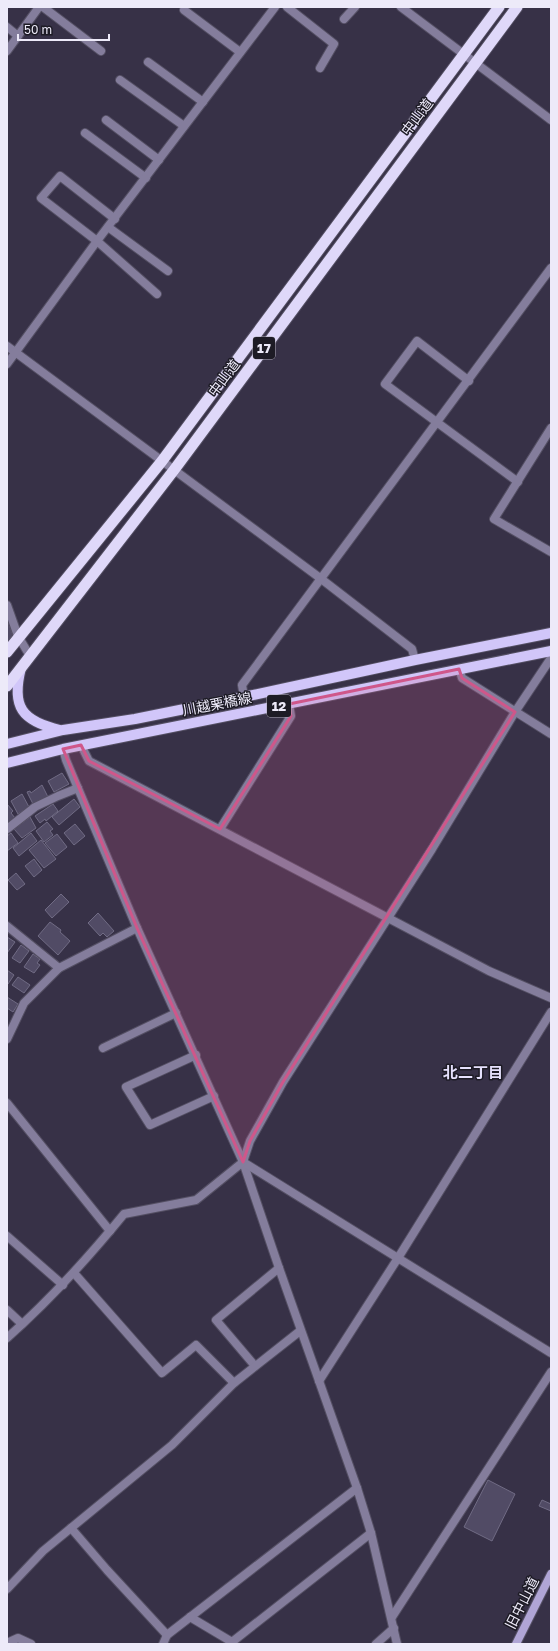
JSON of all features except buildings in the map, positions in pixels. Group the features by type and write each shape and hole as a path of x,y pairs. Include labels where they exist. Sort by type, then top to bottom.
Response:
{"highway":[{"name":"中山道","path":"7,652 18,636 162,461 499,7"},
{"name":"中山道","path":"7,686 174,470 517,7"}],"main road":[{"name":"川越栗橋線","path":"7,744 63,730 244,697 415,660 551,633"},
{"name":"川越栗橋線","path":"7,763 81,745 551,651"},
{"path":"22,666 17,682 19,705 26,715 36,722 47,727 63,730"},
{"name":"旧中山道","path":"516,1644 551,1574"}],"street":[{"path":"7,51 40,7"},
{"path":"43,7 101,51"},
{"path":"7,364 97,241 274,7"},
{"path":"287,7 334,44 320,68"},
{"path":"344,19 355,7"},
{"path":"400,7 551,120"},
{"path":"184,10 240,52"},
{"path":"7,27 18,36"},
{"path":"148,62 203,102"},
{"path":"120,80 184,126"},
{"path":"106,120 159,160"},
{"path":"85,133 146,178"},
{"path":"115,219 60,176 41,198 97,241 156,294"},
{"path":"108,227 168,271"},
{"path":"244,697 242,685 320,578 469,381 551,268"},
{"path":"469,381 417,341 385,384 518,482"},
{"path":"7,346 320,578 412,649 415,660"},
{"path":"551,428 494,519 551,552"},
{"path":"7,605 18,636 30,656"},
{"path":"7,1338 63,1285 124,1214 196,1200 243,1162 250,1140 284,1082 388,916 432,849 515,712 551,658"},
{"path":"460,669 462,678 551,734"},
{"path":"220,829 291,716 289,704"},
{"path":"81,745 89,761 490,970 551,998"},
{"path":"63,749 137,928 196,1055 243,1162 300,1331 357,1488 371,1533 392,1617 397,1644"},
{"path":"7,829 35,807 78,788"},
{"path":"7,926 59,968"},
{"path":"7,1039 24,1003 59,968 137,928"},
{"path":"319,1381 398,1258 551,1012"},
{"path":"102,1048 176,1013"},
{"path":"196,1055 126,1087 150,1125 214,1096"},
{"path":"7,1103 110,1231"},
{"path":"243,1162 551,1353"},
{"path":"7,1236 63,1285"},
{"path":"255,1366 216,1320 278,1268"},
{"path":"74,1273 162,1373 196,1345 234,1383"},
{"path":"7,1310 22,1324"},
{"path":"7,1589 43,1551 172,1445 234,1383 300,1331"},
{"path":"392,1617 551,1372"},
{"path":"163,1644 167,1634 357,1488"},
{"path":"71,1528 107,1570 167,1634"},
{"path":"190,1617 232,1642 371,1533"},
{"path":"376,1644 394,1628"},
{"path":"7,1643 18,1638 31,1644"}],"highlighted area":[{"path":"459,669 462,678 515,712 283,1082 250,1141 243,1162 137,928 63,749 81,745 89,761 220,829 291,716 289,704"}],"district":[{"name":"北二丁目","path":"473,1073"}]}
